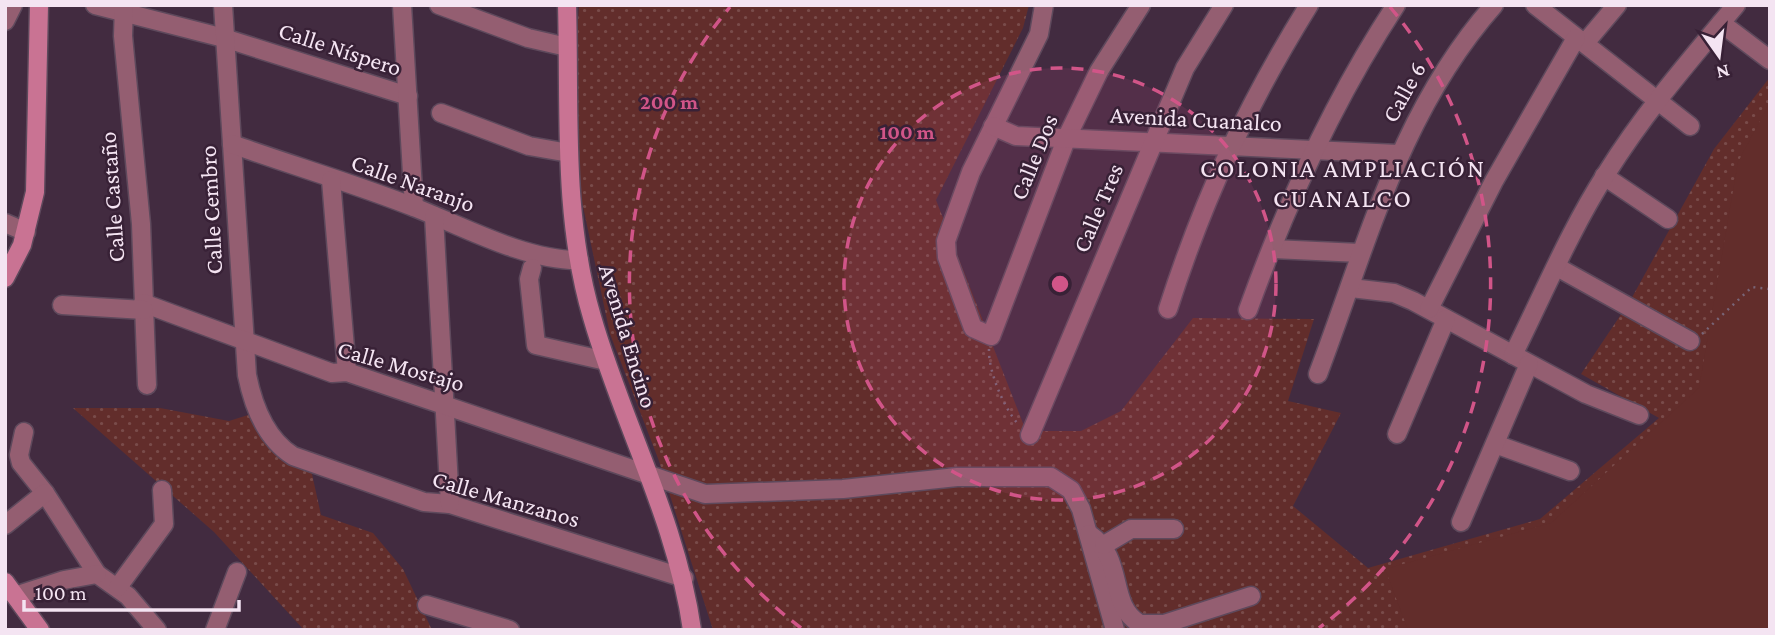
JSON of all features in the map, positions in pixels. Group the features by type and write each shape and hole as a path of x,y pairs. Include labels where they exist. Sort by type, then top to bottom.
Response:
{"main road":[{"path":"5,278 26,232 35,192 39,5"},
{"name":"Avenida Encino","path":"567,5 569,153 579,260 592,317 606,361 684,578 692,630"},
{"path":"12,589 40,630"}],"street":[{"path":"5,22 13,5"},
{"name":"Calle Níspero","path":"95,5 124,9 224,38 408,96"},
{"name":"Calle Cembro","path":"223,5 243,340 247,375 257,410"},
{"path":"402,5 414,207"},
{"path":"439,5 528,38 567,47"},
{"path":"991,336 973,328 945,249 950,227 971,172 1039,34 1044,5"},
{"name":"Calle Dos","path":"991,336 1067,137 1099,71 1141,5"},
{"name":"Calle Tres","path":"1030,435 1185,68 1224,5"},
{"path":"1168,309 1194,229 1230,144 1265,76 1309,5"},
{"path":"1248,310 1314,150 1355,68 1396,5"},
{"name":"Calle 6","path":"1318,374 1398,154 1432,88 1465,38 1494,5"},
{"path":"1535,5 1690,126"},
{"path":"1429,309 1494,181 1581,41 1617,5"},
{"path":"1513,355 1604,176 1655,100 1670,87 1736,5"},
{"name":"Calle Castaño","path":"124,9 141,224 147,385"},
{"path":"1721,23 1770,60"},
{"path":"441,113 529,146 569,153"},
{"name":"Avenida Cuanalco","path":"993,126 1016,136 1398,154"},
{"name":"Calle Naranjo","path":"232,144 414,207 544,256 579,260"},
{"path":"1604,176 1668,219"},
{"path":"331,180 347,372"},
{"path":"434,216 450,504"},
{"path":"5,223 26,232"},
{"path":"1273,249 1360,253"},
{"path":"1557,267 1690,341"},
{"path":"532,268 529,279 536,345 606,361"},
{"path":"1351,288 1394,293 1429,309 1586,394 1639,415"},
{"name":"Calle Mostajo","path":"62,305 144,307 331,373 347,372 446,403 647,472 682,489 723,495 843,489 957,477 1051,477 1071,490 1089,534 1115,630"},
{"path":"1397,434 1446,319"},
{"path":"1461,522 1529,364"},
{"name":"Calle Manzanos","path":"257,410 286,451 316,464 424,502 450,504 684,578"},
{"path":"24,432 19,459 45,493 97,574 118,587 157,630"},
{"path":"1495,444 1570,471"},
{"path":"118,587 164,524 162,491"},
{"path":"5,525 45,493"},
{"path":"1104,545 1130,529 1174,529"},
{"path":"1089,534 1104,545 1125,610 1140,624 1164,624 1251,596"},
{"path":"215,630 237,572"},
{"path":"12,589 97,574"},
{"path":"427,605 510,630"}],"path":[{"path":"1690,341 1747,291 1759,286 1770,289"},
{"path":"991,336 988,352 994,373 1011,416 1030,435"}],"shaded area":[{"path":"579,5 1029,5 1023,28 936,200 1026,431 1081,431 1121,411 1193,318 1314,319 1288,401 1341,413 1293,506 1368,568 1540,519 1659,418 1581,374 1630,301 1714,149 1770,77 1770,630 713,630 659,461 610,334 570,145"},
{"path":"1770,102 1770,630 1408,630 1385,569 1551,523 1699,388 1738,162"},
{"path":"73,408 160,408 229,421 264,410 312,474 321,515 373,533 403,569 432,630 304,630 214,532"}],"district":[{"name":"COLONIA AMPLIACIÓN CUANALCO","path":"1343,183"}]}
